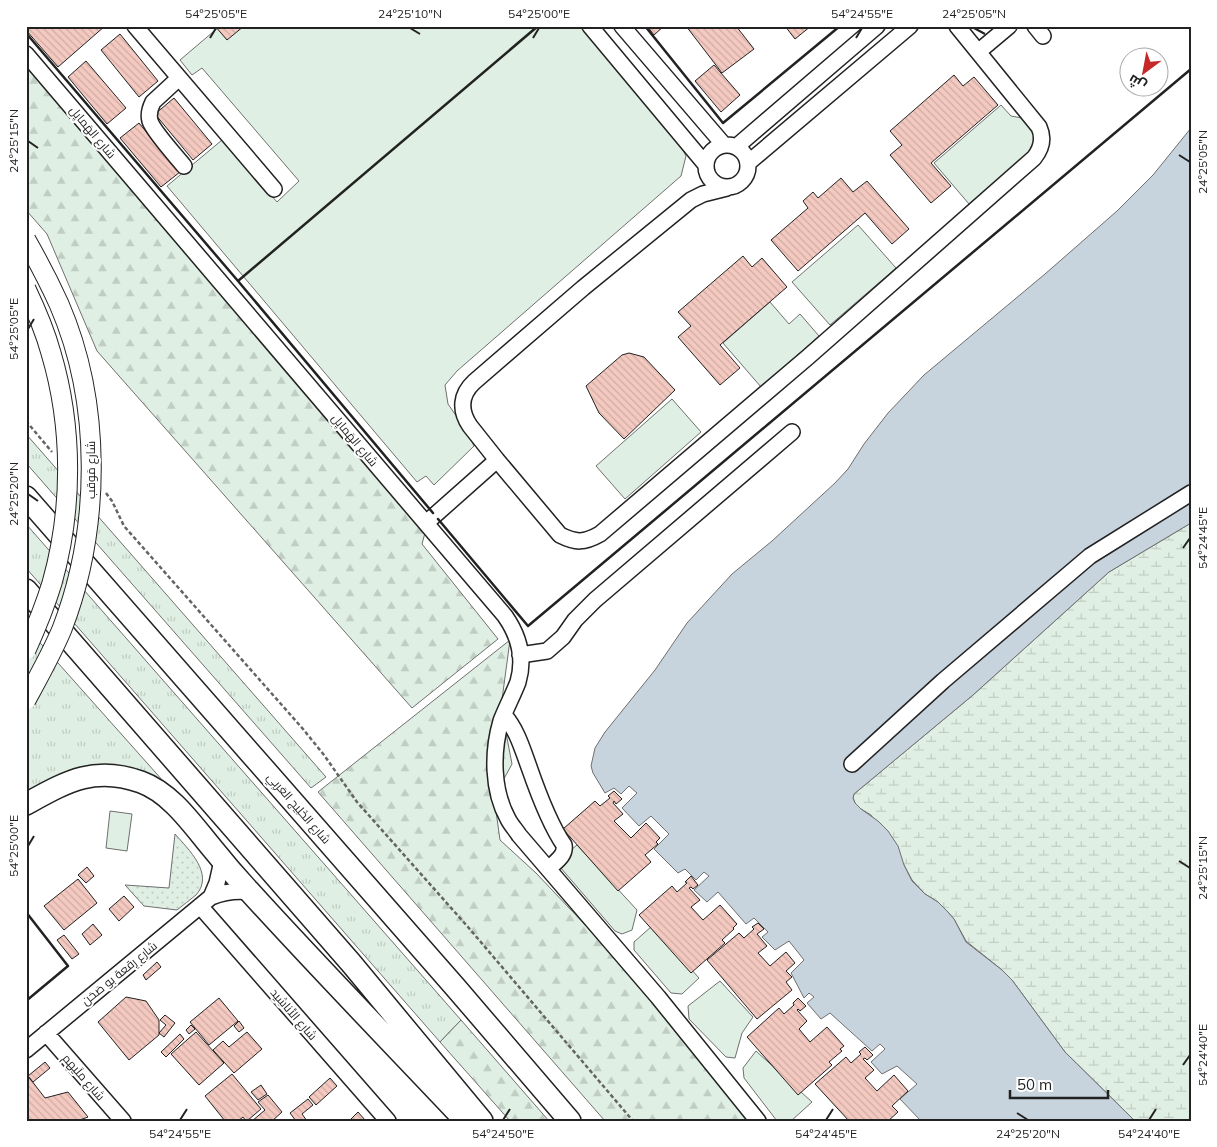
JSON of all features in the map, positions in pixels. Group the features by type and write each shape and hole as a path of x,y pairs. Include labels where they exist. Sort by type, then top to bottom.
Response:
{"highway":[{"name":"شارع الخَلِيج العَربِي","path":"26,497 570,1121"},
{"path":"26,590 351,963 482,1121"},
{"path":"26,804 62,784 95,775 128,778 143,782 158,791 176,806 250,892 465,1121"}],"main road":[{"name":"شارع مَوقب","path":"26,240 60,305 73,344 87,409 92,467 90,508 84,549 75,589 62,628 45,666 26,700"},
{"name":"شارع مَوقب","path":"26,289 39,316 51,353 60,391 66,429 68,468 61,545 52,583 40,619 26,650"}],"street":[{"path":"135,26 274,188"},
{"path":"590,26 706,168 708,175 714,183 728,188"},
{"path":"622,26 730,146 744,154 748,163 748,174 742,182 733,187 703,194 691,200 583,288 469,386 463,399 463,413 470,426 497,460 560,535 569,540 580,542 600,534 800,363 1038,153 1041,147 1039,126 957,26"},
{"path":"691,200 706,168 708,156 711,152 719,147 730,146 877,26"},
{"path":"748,163 910,26"},
{"path":"978,52 1009,26"},
{"name":"شارع الهَمايِل","path":"26,54 508,621 517,637 520,672 504,715 495,754 497,787 508,819 519,835 658,998 758,1121"},
{"path":"179,78 153,102 150,107 149,118 154,129 184,166"},
{"path":"520,655 545,652 554,646 575,620 595,600 792,432"},
{"path":"426,523 497,460"},
{"path":"852,764 943,681 1090,556 1191,493"},
{"path":"504,715 518,736 543,804 564,845 563,854 548,869"},
{"path":"206,902 217,883 222,860"},
{"name":"شارع رِقعة بو صَحَن","path":"26,1050 206,902 225,892 250,892"},
{"name":"شارع الأناشِيد","path":"206,902 388,1121"},
{"name":"شارع ملَيهِم","path":"46,1033 123,1121"}],"path":[{"path":"26,421 50,451 57,456"},
{"path":"106,494 112,501 124,526 303,729 358,802 468,927 633,1121"}],"green space":[{"path":"220,26 582,26 676,136 686,156 681,176 457,371 445,385 448,404 468,433 474,446 434,485 426,476 417,482 167,186 222,140 277,202 299,181 202,68 192,75 180,60"},
{"path":"26,66 426,529 422,544 498,639 412,708 97,351 47,234 26,210"},
{"path":"1001,105 1011,116 1022,118 1032,127 1038,137 1036,147 969,204 934,163"},
{"path":"858,225 896,268 830,325 792,282"},
{"path":"770,302 789,324 800,314 819,336 761,387 723,343"},
{"path":"672,399 701,432 625,499 596,466"},
{"path":"26,434 326,777 311,788 26,463"},
{"path":"1191,523 1191,1121 1135,1121 1065,1052 1012,980 966,941 954,919 947,911 938,902 925,894 912,880 871,815 861,809 853,798 854,794 973,695 1109,572"},
{"path":"26,524 461,1020 440,1042 26,568"},
{"path":"26,627 164,782 159,783 139,773 26,798"},
{"path":"510,640 501,707 512,764 494,797 500,840 536,873 588,928 702,1061 750,1121 605,1121 318,792"},
{"path":"110,811 132,814 127,851 106,848"},
{"path":"175,834 198,862 203,879 201,887 196,895 177,910 144,906 125,885 169,888"},
{"path":"577,845 637,910 632,930 622,934 615,931 560,867 560,859"},
{"path":"652,926 699,978 682,994 671,993 634,950 634,942"},
{"path":"720,981 753,1017 742,1033 735,1058 726,1057 689,1019 688,1006"},
{"path":"461,1020 549,1121 510,1121 440,1042"},
{"path":"756,1051 812,1102 791,1121 777,1121 744,1078 743,1068"}],"shaded area":[{"path":"1191,128 1191,523 1109,572 973,695 854,794 853,798 861,809 888,831 898,846 912,881 947,911 954,919 966,942 1012,980 1065,1052 1135,1121 921,1121 900,1099 917,1084 897,1066 882,1074 871,1062 885,1049 880,1044 872,1051 830,1013 821,1019 807,1003 814,997 809,993 804,998 791,973 804,960 789,941 775,950 762,937 768,932 754,918 746,924 718,892 707,902 694,890 709,876 704,872 696,880 685,869 678,873 654,849 669,834 651,816 639,826 622,808 637,793 629,786 621,794 614,788 605,793 591,766 595,748 605,732 655,670 687,623 732,574 772,541 835,483 848,469 864,444 888,413 924,375 1117,211 1153,175"}],"building":[{"path":"26,26 105,26 58,67 26,30"},
{"path":"215,26 244,26 227,40"},
{"path":"647,26 664,26 654,35"},
{"path":"686,26 736,26 754,49 722,73"},
{"path":"785,26 811,26 795,39"},
{"path":"120,34 158,81 139,97 101,50"},
{"path":"86,61 126,108 107,124 68,77"},
{"path":"714,65 740,95 721,112 695,81"},
{"path":"954,75 963,86 974,77 998,105 931,163 951,186 931,203 890,155 902,145 890,131"},
{"path":"174,98 212,144 193,160 155,114"},
{"path":"139,123 180,172 161,187 120,138"},
{"path":"841,178 853,192 867,181 909,229 892,244 865,213 798,271 771,240 808,208 803,201 813,192 818,198"},
{"path":"743,256 752,267 762,258 787,287 720,345 740,368 720,385 678,337 691,326 678,312"},
{"path":"629,353 644,357 675,390 624,439 599,413 586,386 622,355"},
{"path":"614,791 622,799 616,804 614,801 613,803 623,814 614,821 631,838 646,823 660,838 656,842 658,844 645,855 651,862 618,891 563,829 595,801 600,806 610,798 608,796"},
{"path":"87,867 94,876 86,883 78,875"},
{"path":"691,876 698,885 693,889 689,888 700,900 691,907 703,920 720,905 737,924 722,940 725,943 691,973 639,915 672,886 677,892 687,883 685,882"},
{"path":"78,879 97,903 64,930 44,906"},
{"path":"124,896 134,907 119,921 109,909"},
{"path":"758,923 764,929 757,934 767,946 758,953 770,966 786,952 795,963 786,971 792,977 786,982 792,990 757,1019 707,960 739,933 744,938 754,929 752,927"},
{"path":"93,924 102,935 90,945 82,934"},
{"path":"64,935 79,954 72,959 57,940"},
{"path":"157,962 161,967 146,980 143,975"},
{"path":"126,997 146,1001 159,1020 159,1035 129,1060 98,1022"},
{"path":"219,998 238,1021 209,1045 190,1022"},
{"path":"798,998 806,1006 800,1011 797,1010 807,1021 799,1029 810,1042 827,1027 844,1046 840,1049 842,1051 829,1062 832,1065 798,1095 747,1037 779,1008 784,1014 794,1005 793,1003"},
{"path":"165,1015 175,1023 164,1037 159,1033 166,1025 160,1020"},
{"path":"239,1021 244,1028 239,1032 234,1026"},
{"path":"191,1025 195,1029 189,1034 186,1030"},
{"path":"196,1032 224,1063 199,1085 171,1054"},
{"path":"247,1032 262,1049 234,1073 213,1050 223,1041 229,1047"},
{"path":"180,1034 184,1039 166,1057 161,1052"},
{"path":"865,1047 873,1055 867,1060 863,1059 874,1070 865,1078 877,1091 894,1075 908,1091 892,1106 898,1112 888,1121 849,1121 815,1084 846,1057 851,1063 861,1054 859,1052"},
{"path":"45,1062 50,1068 33,1082 28,1076"},
{"path":"232,1074 261,1109 247,1121 243,1117 238,1121 225,1121 205,1096"},
{"path":"28,1076 45,1098 68,1092 88,1117 77,1121 27,1121 26,1078"},
{"path":"330,1078 337,1086 316,1105 309,1097"},
{"path":"261,1085 267,1094 258,1100 251,1092"},
{"path":"268,1095 282,1112 272,1121 252,1121 265,1110 258,1102"},
{"path":"308,1099 313,1105 302,1114 307,1121 296,1121 290,1113"},
{"path":"358,1112 364,1121 349,1121"}],"wall":[{"path":"433,513 238,281 538,26"},
{"path":"645,26 723,123 840,26"},
{"path":"26,33 238,281"},
{"path":"438,519 528,626 1191,69"},
{"path":"26,912 68,966 26,1001"}]}
